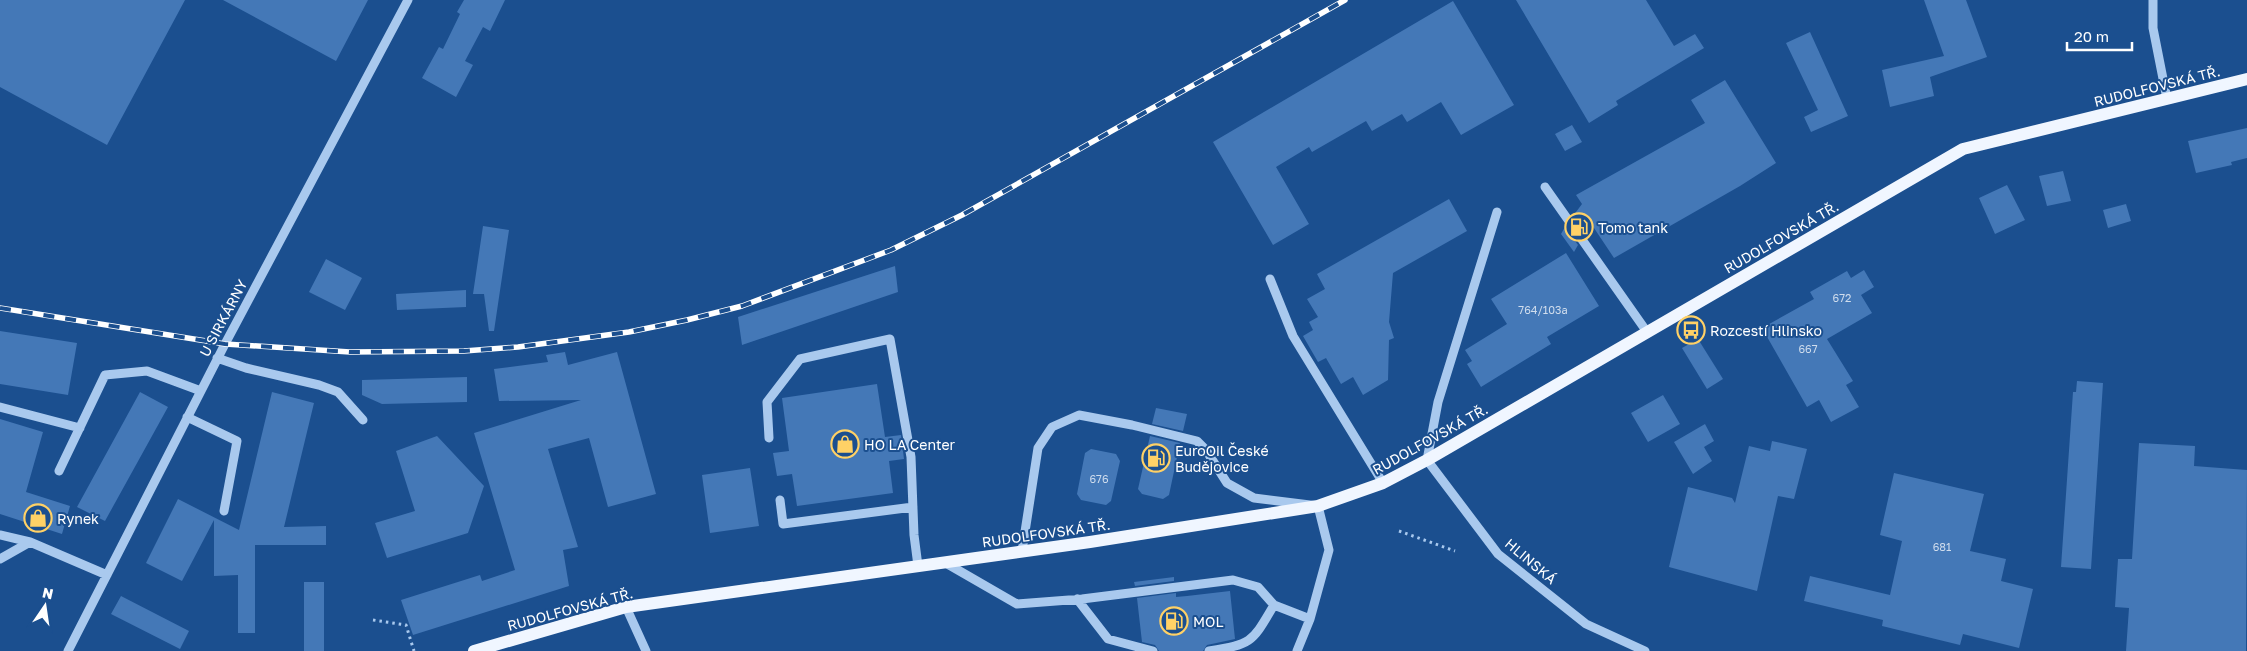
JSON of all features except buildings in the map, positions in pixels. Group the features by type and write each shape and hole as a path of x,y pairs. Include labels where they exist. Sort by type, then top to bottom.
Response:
{"main road":[{"name":"RUDOLFOVSKÁ TŘ.","path":"474,651 626,607 1022,551 1318,506 1383,484 1427,460 1963,149 2247,79"}],"street":[{"name":"U SIRKÁRNY","path":"68,651 217,358 408,0"},
{"path":"2153,0 2153,28 2167,98"},
{"path":"1545,186 1647,332"},
{"path":"1427,460 1438,402 1497,212"},
{"path":"1270,279 1293,336 1383,484"},
{"path":"769,438 767,402 800,359 890,339 911,457 918,566"},
{"path":"217,358 246,368 319,384 338,392 363,420"},
{"path":"59,471 105,376 147,371 201,391"},
{"path":"0,407 80,428"},
{"path":"187,416 237,441 224,511"},
{"path":"1022,551 1038,448 1052,427 1079,416 1132,425 1197,442 1206,450 1227,483 1254,498 1318,506 1329,550 1310,619 1297,651"},
{"name":"HLINSKÁ","path":"1427,460 1498,554 1586,624 1645,651"},
{"path":"780,500 783,524 913,507"},
{"path":"0,535 30,542 107,575"},
{"path":"0,559 30,542"},
{"path":"944,562 1017,604 1077,599 1232,580 1258,587 1274,605 1310,619"},
{"path":"1077,599 1108,639 1153,651"},
{"path":"1210,651 1236,647 1254,638 1274,605"},
{"path":"626,607 646,651"}],"path":[{"path":"1399,531 1455,551"},
{"path":"373,620 406,625 414,651"}],"railway":[{"path":"0,308 225,344 350,352 464,351 518,347 629,332 687,320 742,306 891,250 962,215 1345,0"}],"place":[{"name":"Tomo tank","path":"1579,227"},
{"name":"Rozcestí Hlinsko","path":"1691,330"},
{"name":"HO LA Center","path":"845,444"},
{"name":"EuroOil České Budějovice","path":"1156,458"},
{"name":"Rynek","path":"38,518"},
{"name":"MOL","path":"1174,621"}]}
